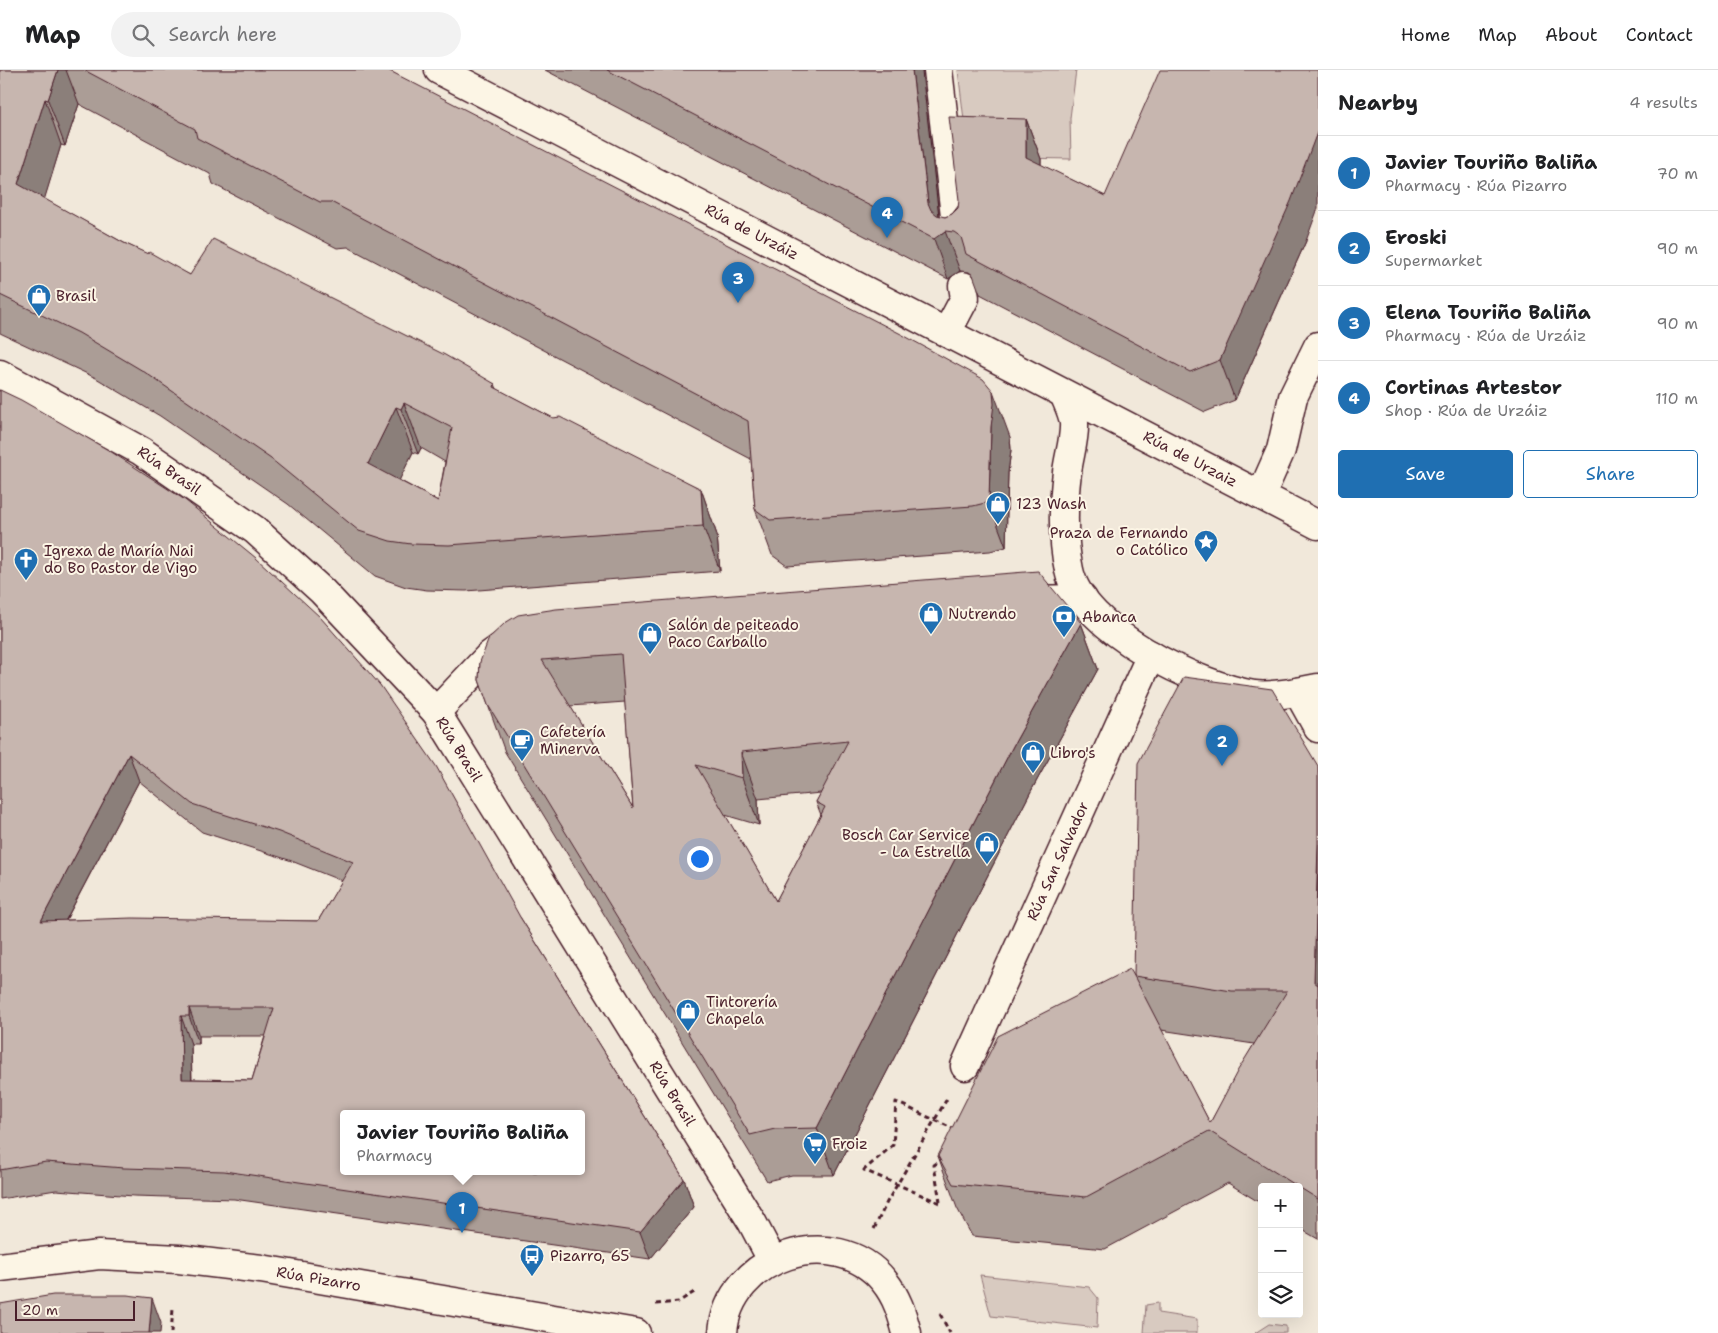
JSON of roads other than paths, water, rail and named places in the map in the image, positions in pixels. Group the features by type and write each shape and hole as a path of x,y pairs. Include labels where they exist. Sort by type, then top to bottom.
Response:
{"street":[{"name":"Rúa de Urzáiz","path":"439,70 1064,394"},
{"path":"938,70 958,241"},
{"path":"947,332 965,298 963,286"},
{"path":"1261,495 1281,450 1293,397 1318,346"},
{"name":"Rúa Brasil","path":"0,374 141,451 255,530 322,591 436,712 752,1222 772,1260"},
{"path":"1064,394 1074,422 1065,491 1064,537 1069,573 1083,599 1105,625 1151,656 1211,684 1255,695 1308,690 1318,728"},
{"name":"Rúa de Urzaiz","path":"1064,394 1318,525"},
{"path":"1074,422 1104,414"},
{"path":"1000,601 1083,599"},
{"path":"436,712 490,655 518,634 534,633"},
{"name":"Rúa San Salvador","path":"965,1066 1151,656"},
{"path":"723,1333 724,1322 734,1298 750,1276 772,1260 801,1251 831,1251 860,1261 884,1280 888,1286 900,1306 907,1333"},
{"name":"Rúa Pizarro","path":"0,1267 98,1255 179,1259 270,1271 636,1333"}],"place":[{"name":"Cortinas Artestor","path":"887,238"},
{"name":"Elena Touriño Baliña","path":"738,303"},
{"name":"Brasil","path":"39,317"},
{"name":"123 Wash","path":"998,525"},
{"name":"Praza de Fernando o Católico","path":"1206,563"},
{"name":"Igrexa de María Nai do Bo Pastor de Vigo","path":"26,581"},
{"name":"Nutrendo","path":"931,635"},
{"name":"Abanca","path":"1064,638"},
{"name":"Salón de peiteado Paco Carballo","path":"650,655"},
{"name":"Cafetería Minerva","path":"522,762"},
{"name":"Eroski","path":"1222,766"},
{"name":"Libro's","path":"1033,774"},
{"name":"Bosch Car Service - La Estrella","path":"987,865"},
{"name":"Tintorería Chapela","path":"688,1032"},
{"name":"Froiz","path":"815,1165"},
{"name":"Javier Touriño Baliña","path":"462,1233"},
{"name":"Pizarro, 65","path":"532,1277"}]}
